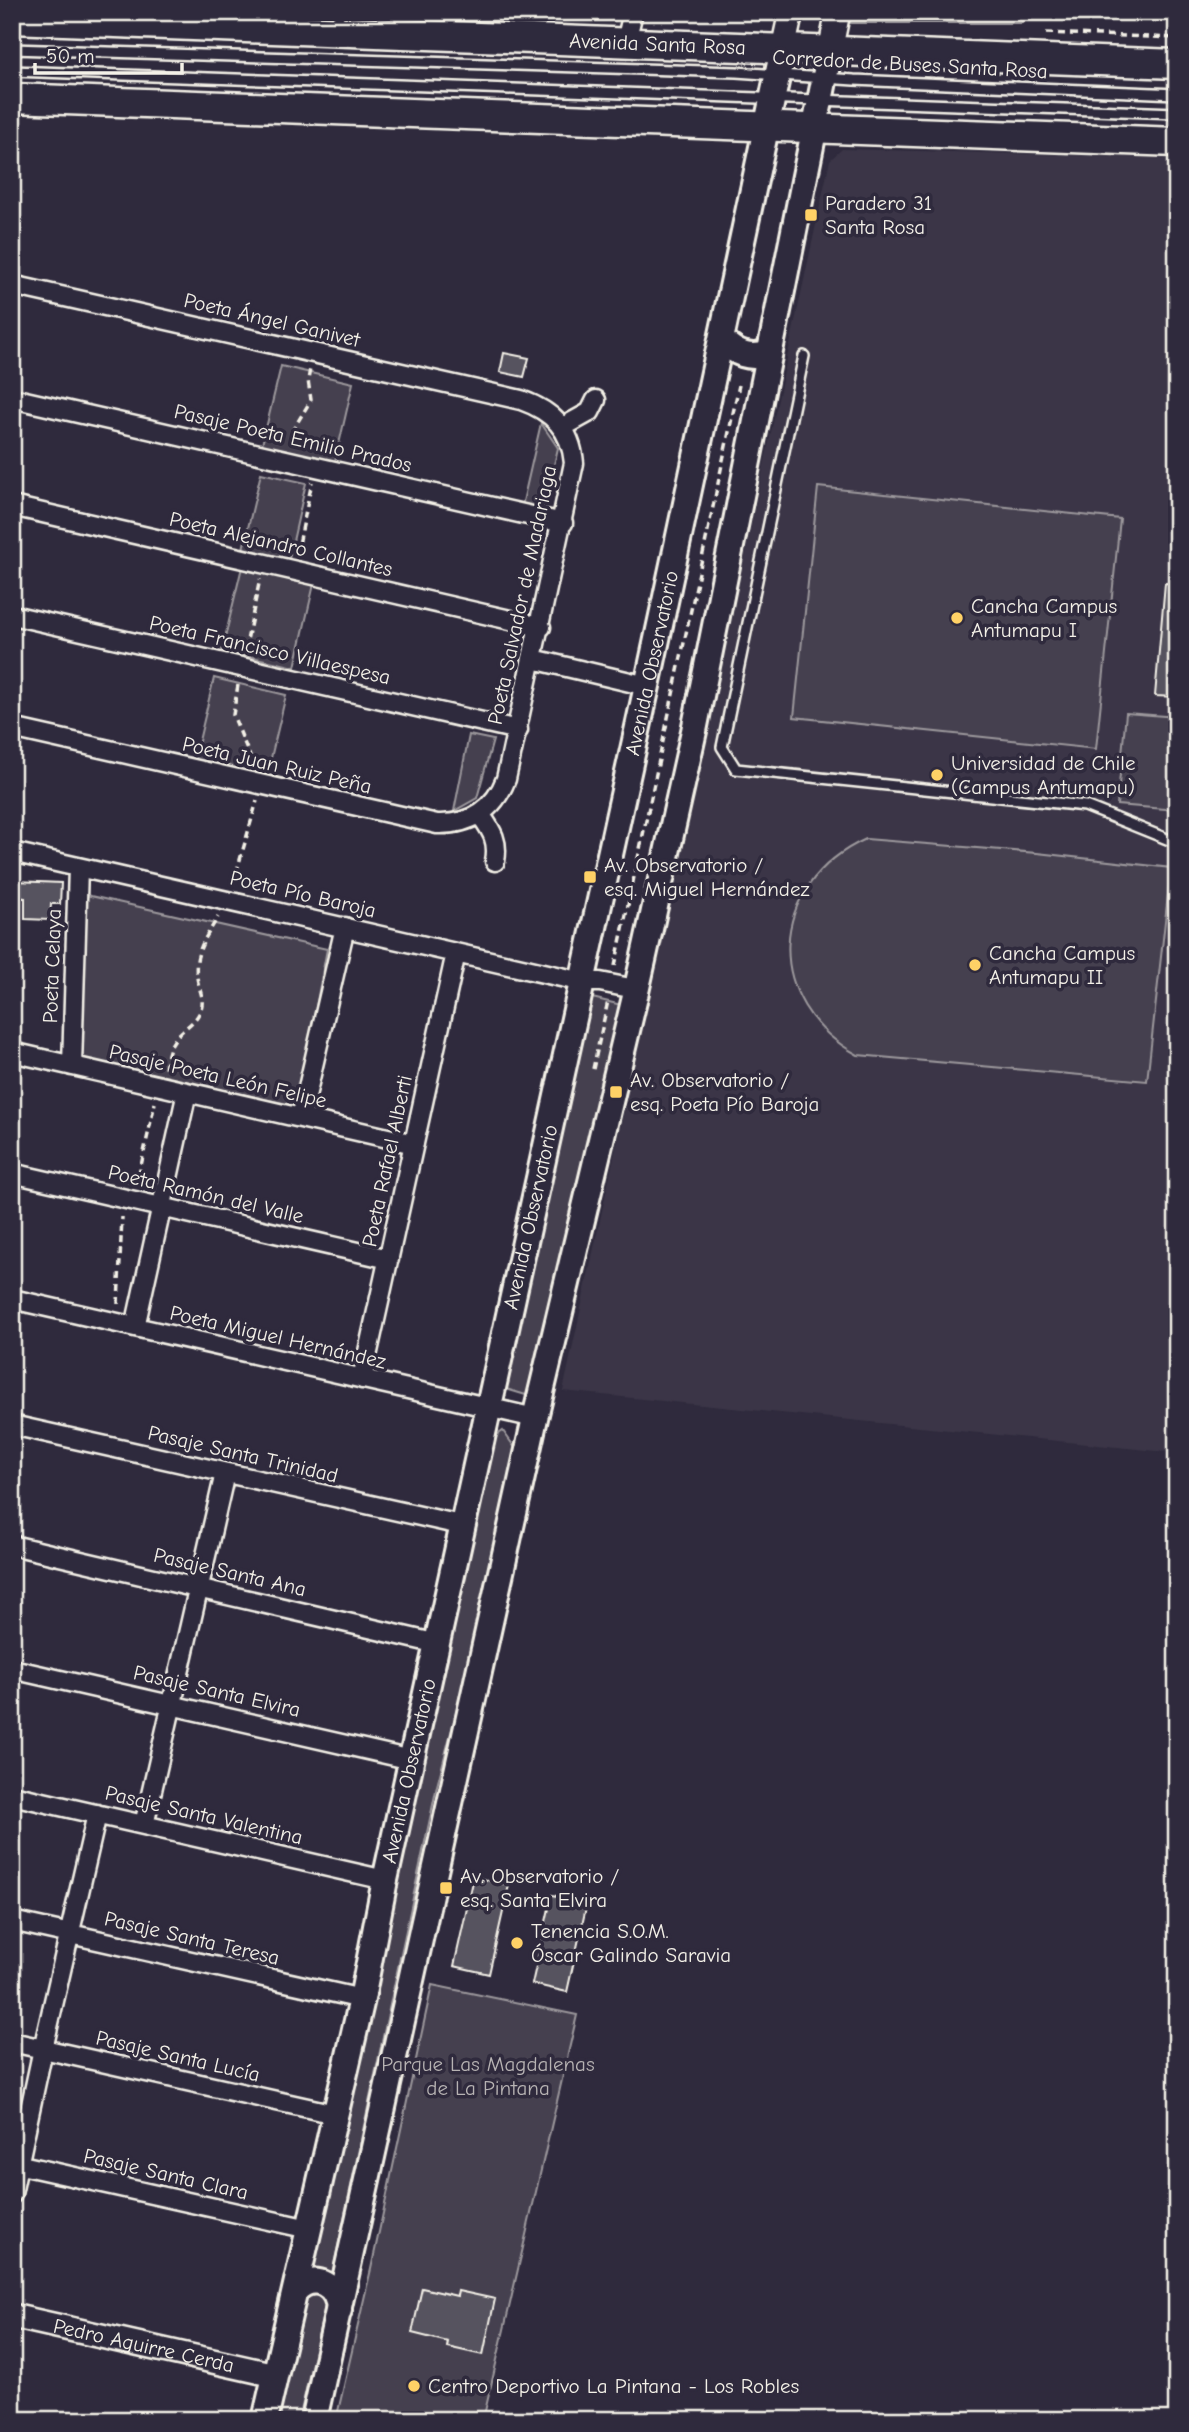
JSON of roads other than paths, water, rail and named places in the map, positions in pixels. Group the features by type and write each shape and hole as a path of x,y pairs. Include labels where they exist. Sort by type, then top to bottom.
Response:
{"main road":[{"name":"Avenida Santa Rosa","path":"12,19 48,16 338,21 626,42 780,62 830,51 1177,64"},
{"path":"314,2420 535,1418 694,731 830,51"},
{"name":"Avenida Observatorio","path":"265,2420 362,1999 385,1880 465,1526 771,114 780,62"},
{"path":"12,98 771,114 819,103 1177,142"},
{"path":"722,340 737,353 745,356 769,354"},
{"path":"296,2290 308,2282 323,2283 336,2293 339,2310"}],"street":[{"path":"626,42 633,12"},
{"name":"Avenida Observatorio","path":"780,62 791,12"},
{"path":"830,51 838,12"},
{"name":"Poeta Ángel Ganivet","path":"12,285 521,400 545,410 563,428"},
{"name":"Pasaje Poeta Emilio Prados","path":"12,398 563,523"},
{"path":"563,428 590,412 596,400"},
{"name":"Poeta Salvador de Madariaga","path":"480,814 502,791 541,626 574,463 573,451 563,428"},
{"name":"Poeta Alejandro Collantes","path":"12,506 541,626"},
{"name":"Poeta Francisco Villaespesa","path":"12,615 518,730"},
{"path":"533,659 647,686"},
{"name":"Poeta Juan Ruiz Peña","path":"12,729 437,824 462,822 480,814"},
{"path":"480,814 497,842 495,861"},
{"name":"Poeta Pío Baroja","path":"12,852 583,982 597,993 634,995"},
{"name":"Poeta Celaya","path":"72,1066 78,867"},
{"path":"301,1118 345,927"},
{"name":"Poeta Rafael Alberti","path":"362,1380 456,953"},
{"name":"Pasaje Poeta León Felipe","path":"12,1052 414,1144"},
{"path":"135,1327 187,1092"},
{"name":"Poeta Ramón del Valle","path":"12,1173 389,1259"},
{"name":"Poeta Miguel Hernández","path":"12,1299 535,1418"},
{"name":"Pasaje Santa Trinidad","path":"12,1425 465,1526"},
{"path":"144,1825 225,1473"},
{"name":"Pasaje Santa Ana","path":"12,1545 438,1644"},
{"name":"Pasaje Santa Elvira","path":"12,1669 412,1760"},
{"name":"Pasaje Santa Valentina","path":"12,1794 385,1880"},
{"path":"12,2194 15,2164 97,1814"},
{"name":"Pasaje Santa Teresa","path":"12,1921 362,1999"},
{"name":"Pasaje Santa Lucía","path":"12,2042 335,2114"},
{"name":"Pasaje Santa Clara","path":"15,2164 309,2229"},
{"name":"Pedro Aguirre Cerda","path":"12,2316 275,2375"}],"lane":[{"name":"Corredor de Buses Santa Rosa","path":"12,48 736,72 780,62 819,103 1177,113"},
{"name":"Corredor de Buses Santa Rosa","path":"12,71 451,86 771,114"},
{"name":"Corredor de Buses Santa Rosa","path":"819,103 1177,94"},
{"path":"804,356 722,747 736,769 1085,806 1177,843"}],"place":[{"name":"Paradero 31 Santa Rosa","path":"811,215"},
{"name":"Cancha Campus Antumapu I","path":"957,618"},
{"name":"Universidad de Chile (Campus Antumapu)","path":"937,775"},
{"name":"Av. Observatorio / esq. Miguel Hernández","path":"590,877"},
{"name":"Cancha Campus Antumapu II","path":"975,965"},
{"name":"Av. Observatorio / esq. Poeta Pío Baroja","path":"616,1092"},
{"name":"Av. Observatorio / esq. Santa Elvira","path":"446,1888"},
{"name":"Tenencia S.O.M. Óscar Galindo Saravia","path":"517,1943"},
{"name":"Centro Deportivo La Pintana - Los Robles","path":"414,2386"}],"park label":[{"name":"Parque Las Magdalenas de La Pintana","path":"488,2076"}]}
